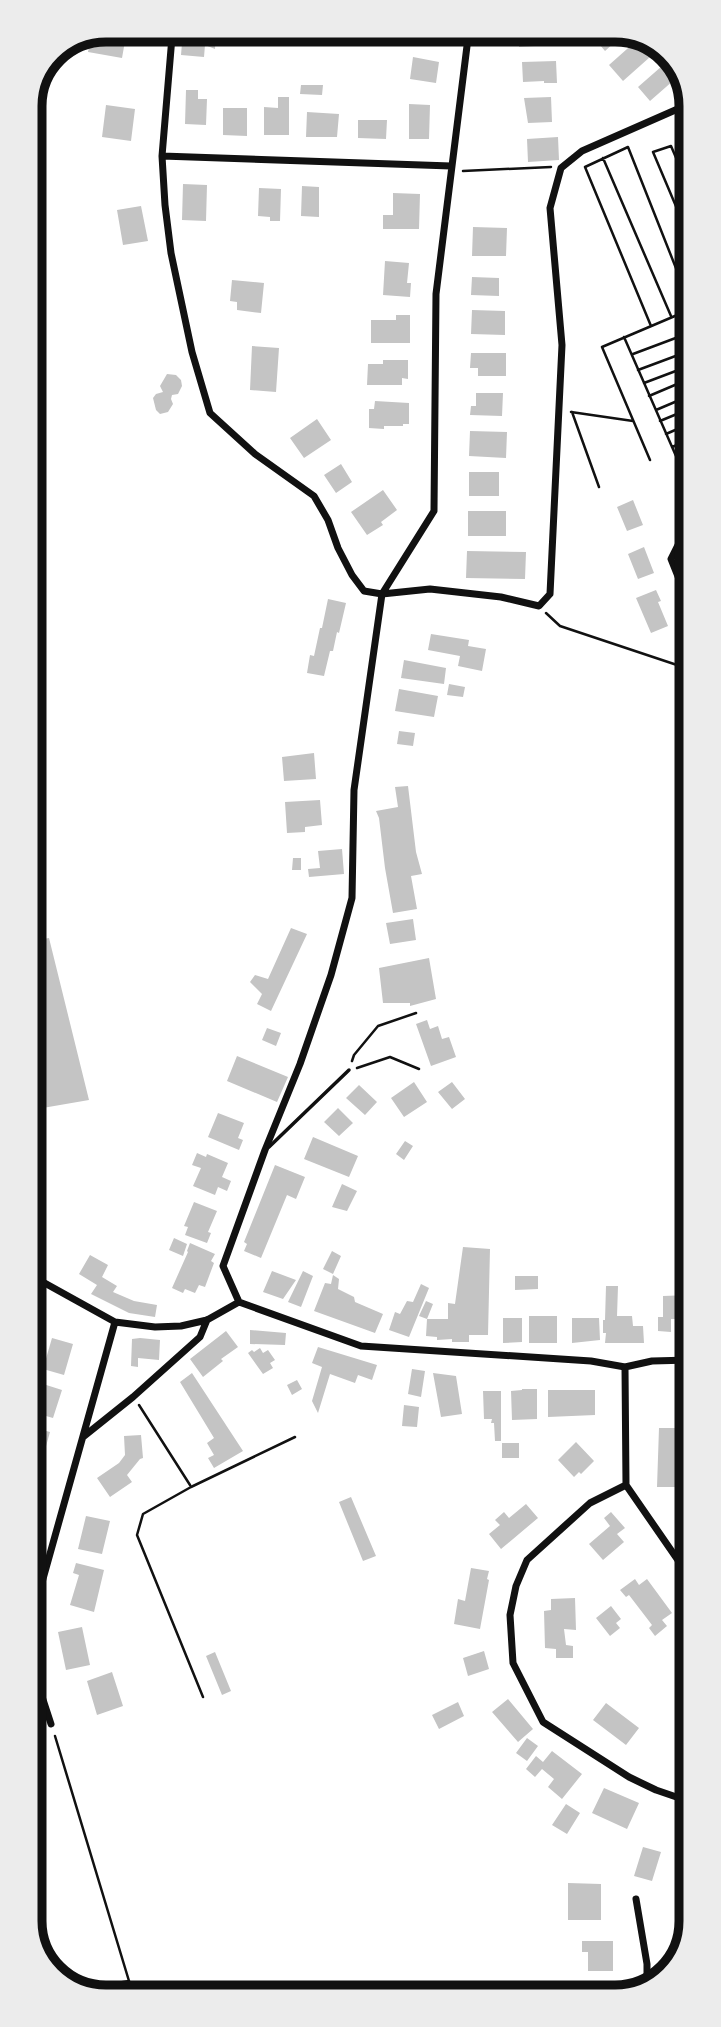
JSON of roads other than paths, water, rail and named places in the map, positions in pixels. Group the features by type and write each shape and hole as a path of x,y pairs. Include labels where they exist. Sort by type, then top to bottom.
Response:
{"street":[{"path":"172,42 162,156 164,205 171,253 192,352 210,413 255,454 314,496 328,520 352,575 364,591 382,594 430,589 501,597 539,606 550,594 562,345 550,208 561,169 582,151 679,108"},
{"path":"467,42 436,294 434,511 382,594 354,790 352,898 327,988 223,1266 239,1302 361,1346 591,1361 625,1367 652,1361 679,1360"},
{"path":"162,156 451,169"},
{"path":"679,543 671,559 679,579"},
{"path":"42,1282 115,1322 155,1327 181,1326 207,1320 239,1302"},
{"path":"82,1438 200,1337 207,1320"},
{"path":"42,1582 115,1322"},
{"path":"625,1367 626,1485 679,1562"},
{"path":"626,1485 590,1503 527,1560 516,1586 510,1615 513,1663 543,1722 629,1777 679,1797"},
{"path":"42,1697 51,1724"},
{"path":"636,1899 647,1976"}],"lane":[{"path":"265,1150 349,1070"}]}
